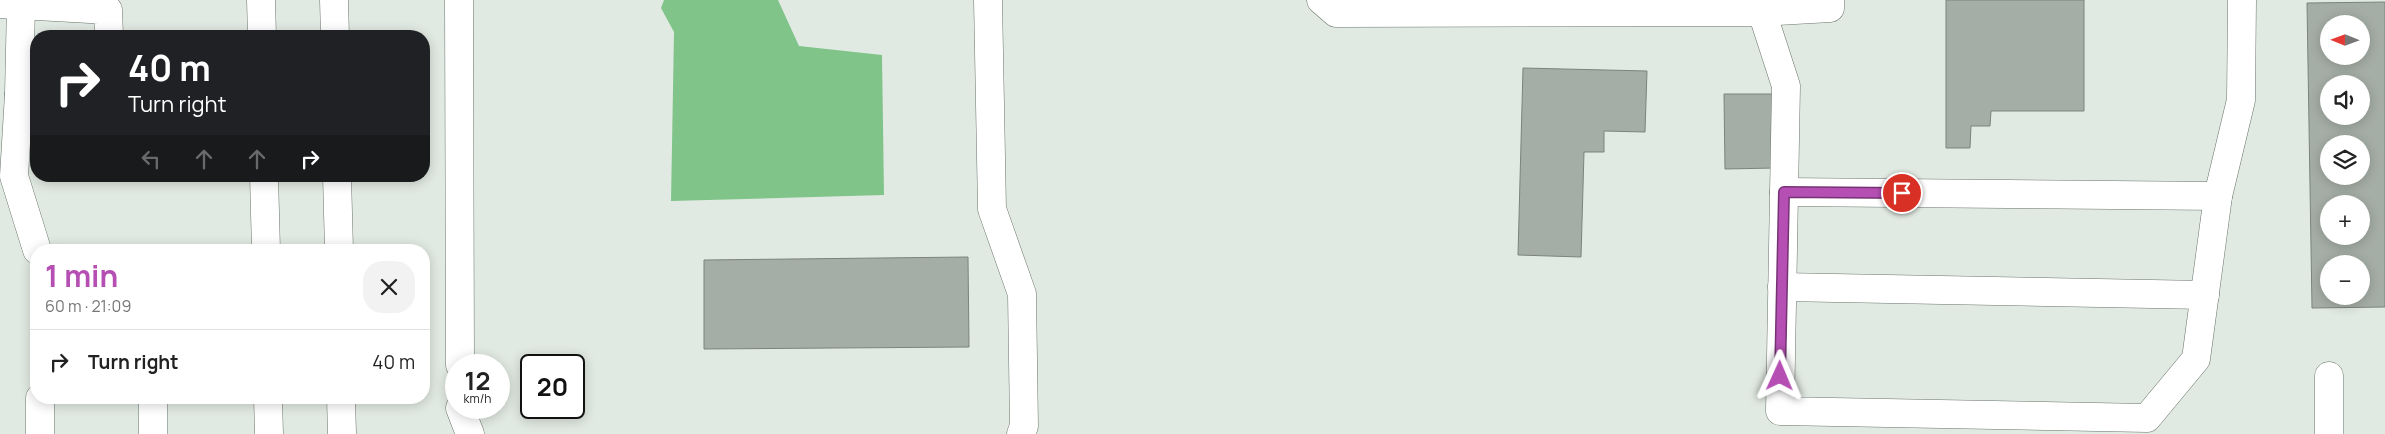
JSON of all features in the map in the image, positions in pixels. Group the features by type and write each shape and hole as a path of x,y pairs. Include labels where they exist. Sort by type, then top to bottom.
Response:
{"main road":[{"path":"261,0 262,30"},
{"path":"334,0 335,30"},
{"path":"459,0 460,354"},
{"path":"988,0 992,209 1022,294 1024,426 1021,434"},
{"path":"1321,0 1336,13 1510,6 1762,12 1830,8 1830,0"},
{"path":"1762,12 1786,86 1780,411 2147,418 2196,359 2218,196 2241,100 2242,0"},
{"path":"35,244 17,176 28,94 10,5 108,10 108,30"},
{"path":"264,182 266,244"},
{"path":"337,182 338,244"},
{"path":"1784,192 2218,196"},
{"path":"1782,286 2205,295"},
{"path":"2329,376 2329,434"},
{"path":"40,404 40,434"},
{"path":"153,404 153,434"},
{"path":"268,404 269,434"},
{"path":"341,404 342,434"},
{"path":"464,419 470,434"}],"shaded area":[{"path":"664,0 778,0 799,46 882,55 884,195 671,201 674,32 661,8"}],"building":[{"path":"1946,0 2084,0 2084,111 1991,111 1990,126 1971,126 1970,148 1946,148"},
{"path":"2385,2 2385,307 2312,308 2307,3"},
{"path":"1523,68 1647,71 1645,132 1604,131 1604,152 1584,152 1581,257 1518,255"},
{"path":"1724,94 1776,94 1776,168 1725,169"},
{"path":"968,257 969,347 704,349 704,260"}],"route":[{"path":"1780,376 1784,192 1902,193"}]}
